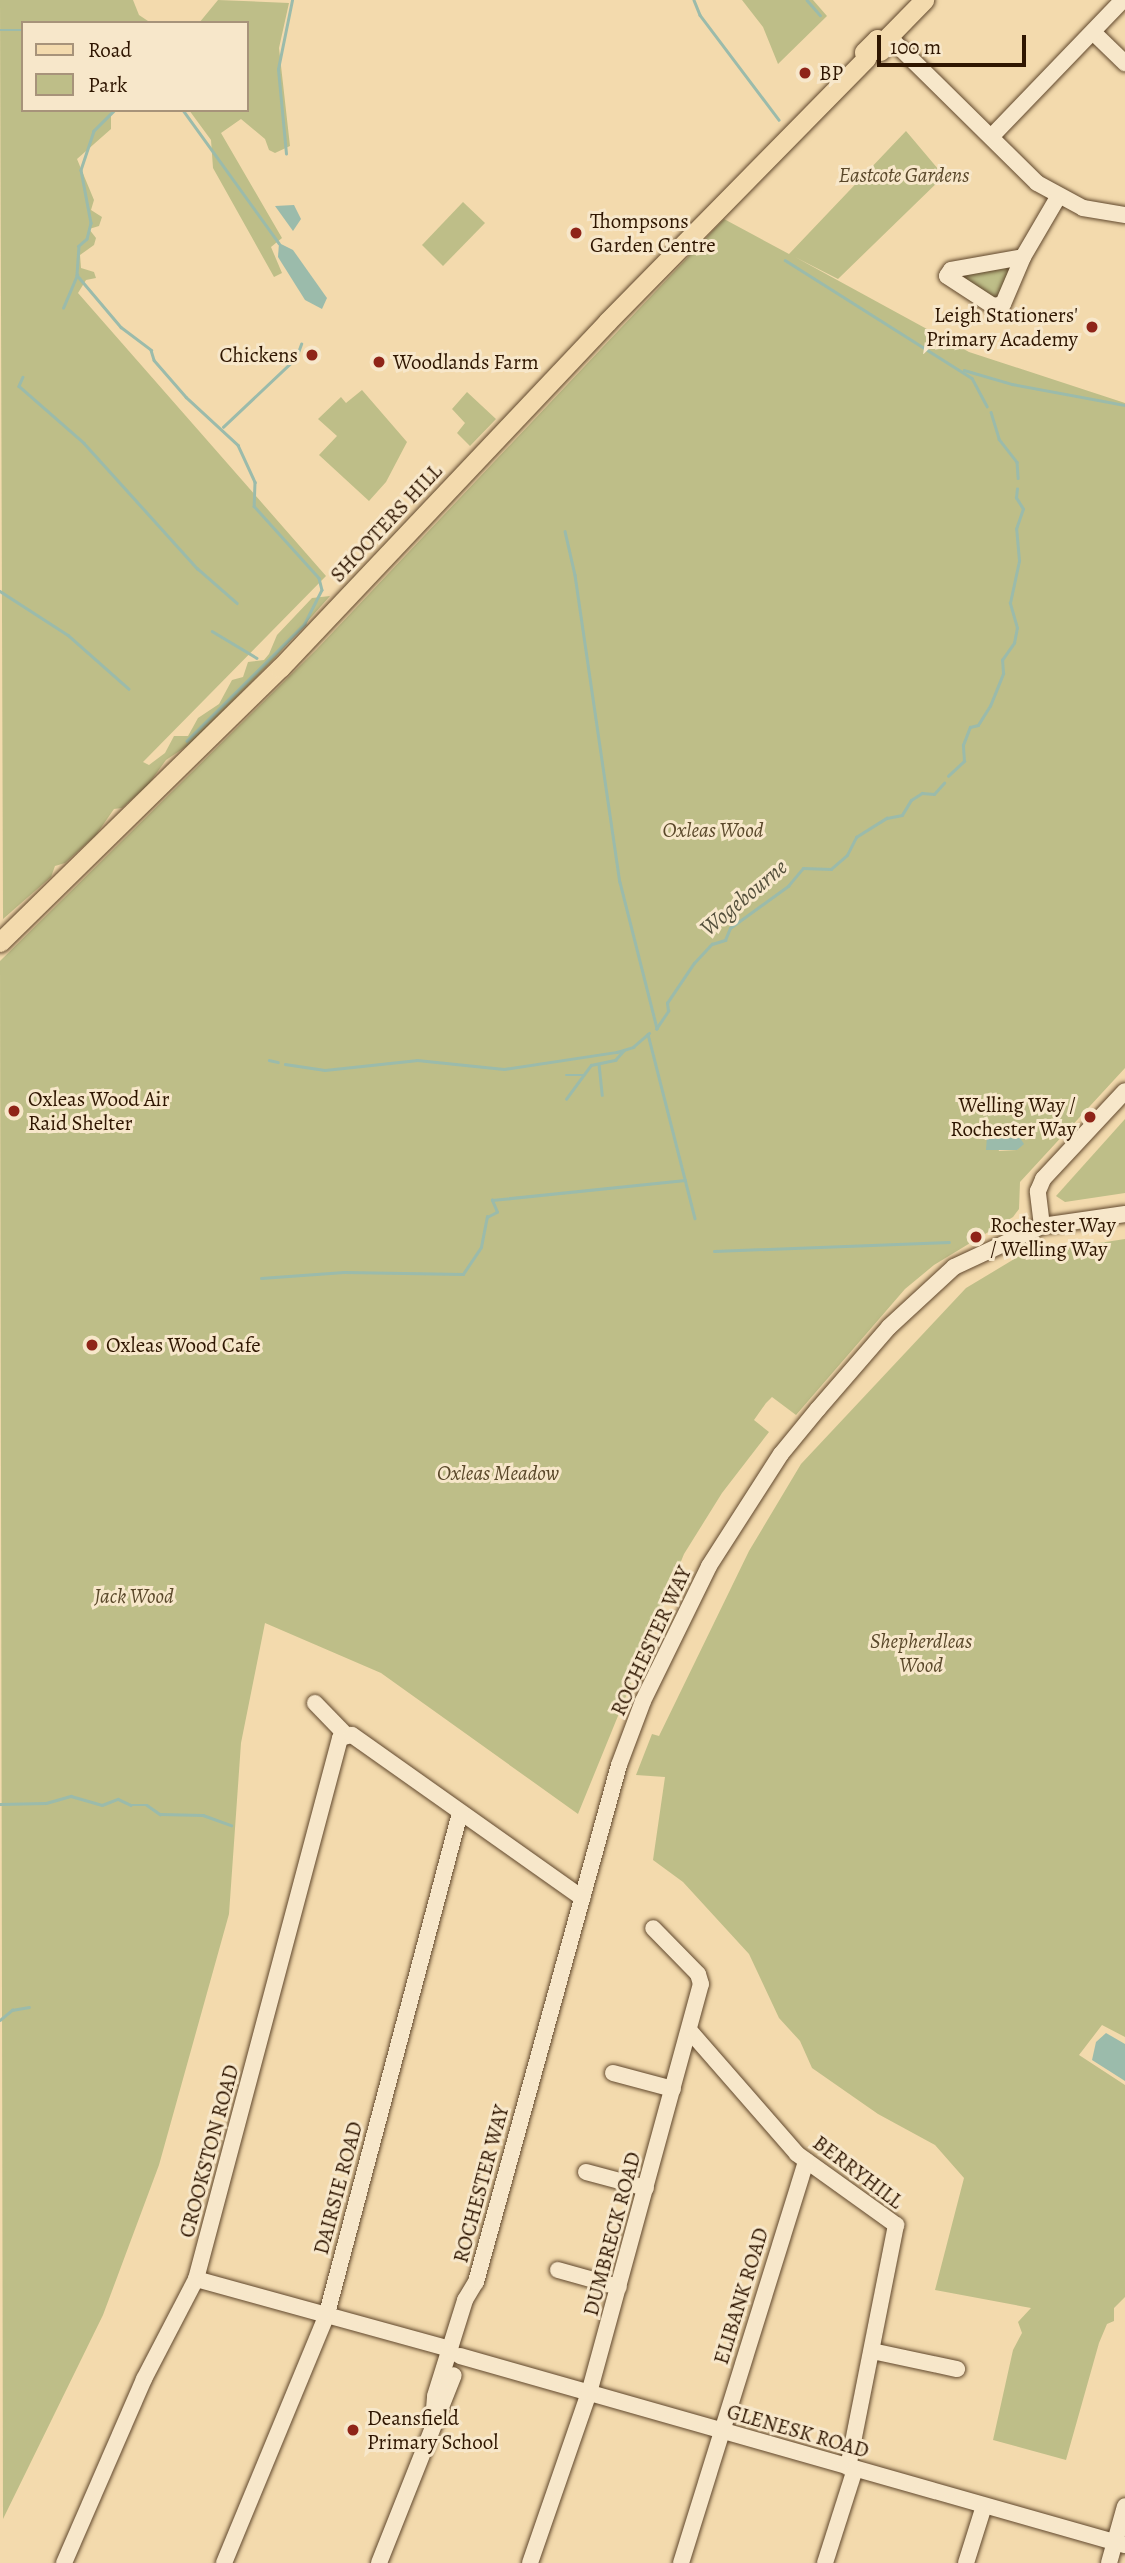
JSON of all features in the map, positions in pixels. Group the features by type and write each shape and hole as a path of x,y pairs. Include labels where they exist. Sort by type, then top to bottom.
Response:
{"main road":[{"path":"885,39 925,0"},
{"name":"SHOOTERS HILL","path":"0,942 280,668 866,58 864,52 877,39 885,39"}],"street":[{"path":"990,136 1123,0"},
{"path":"1093,32 1125,63"},
{"path":"885,39 1028,175 1058,197 1095,212 1125,215"},
{"path":"1023,257 1058,197"},
{"path":"1042,1226 1038,1191 1043,1179 1125,1091"},
{"name":"ROCHESTER WAY","path":"379,2563 433,2420 446,2398 456,2353 476,2303 476,2282 619,1765 643,1701 709,1566 781,1454 855,1364 922,1294 978,1252 1042,1226 1125,1214"},
{"path":"315,1703 345,1734 582,1898"},
{"name":"CROOKSTON ROAD","path":"64,2563 144,2379 196,2279 340,1738 345,1734"},
{"name":"DAIRSIE ROAD","path":"224,2563 326,2317 460,1814"},
{"name":"DUMBRECK ROAD","path":"530,2563 589,2393 701,1979 653,1928"},
{"name":"BERRYHILL","path":"689,2030 806,2161 895,2225 851,2468 825,2563"},
{"path":"613,2073 673,2089"},
{"name":"ELIBANK ROAD","path":"681,2563 806,2161"},
{"path":"586,2172 646,2188"},
{"path":"558,2270 619,2287"},
{"name":"GLENESK ROAD","path":"196,2279 1120,2544"},
{"path":"872,2351 957,2369"},
{"path":"966,2563 984,2506"},
{"path":"1109,2563 1120,2544 1125,2506"}],"green space":[{"path":"0,0 133,0 139,15 148,21 21,21 21,112 111,112 111,129 77,159 94,200 91,210 102,217 99,226 89,229 96,238 94,245 80,255 81,268 94,272 96,278 86,280 78,293 326,576 143,762 149,765 165,753 174,736 188,736 198,718 219,704 232,680 243,677 248,662 264,660 277,635 312,598 330,596 275,658 190,744 166,760 148,785 122,808 114,809 96,835 65,863 55,866 51,877 3,919"},
{"path":"218,0 289,3 279,48 290,146 275,153 269,150 265,139 241,119 221,133 282,238 271,247 282,273 274,277 213,168 211,140 190,112 248,112 248,21 201,21"},
{"path":"742,0 813,0 827,16 778,64 763,27"},
{"name":"Oxleas Wood","path":"906,131 944,176 838,279 795,257 969,352 1125,403 1125,1068 1020,1182 1019,1209 1013,1217 934,1265 905,1289 796,1415 772,1397 766,1403 754,1420 769,1432 722,1493 684,1554 578,1814 381,1673 265,1623 241,1743 229,1914 159,2165 103,2315 3,2519 0,961 316,650 724,219 789,254","holes":["995,1137 1020,1138 1017,1150 999,1151"]},
{"path":"463,202 485,223 443,266 422,245"},
{"path":"1016,263 997,299 964,280 964,275"},
{"path":"362,390 407,442 386,482 369,501 319,455 337,436 318,419 341,397 346,403"},
{"path":"467,392 496,419 470,446 457,433 465,423 452,409"},
{"path":"1125,1119 1125,1193 1065,1202 1056,1196"},
{"name":"Shepherdleas Wood","path":"1125,1239 1125,2037 1102,2025 1079,2055 1125,2085 1125,2297 1114,2308 1114,2321 1107,2324 1099,2343 1066,2460 993,2440 1013,2350 1022,2333 1018,2322 1031,2308 935,2290 964,2178 935,2145 878,2114 812,2068 800,2041 779,2018 749,1954 683,1882 653,1860 665,1777 636,1775 652,1734 659,1736 749,1551 801,1464 966,1288 1021,1255"}],"shaded area":[{"path":"294,205 301,219 293,231 275,206"},
{"path":"279,243 293,250 327,298 322,309 305,300 278,257"},
{"path":"987,1136 1020,1138 1024,1144 1017,1150 986,1150"},
{"path":"1106,2033 1125,2044 1125,2081 1092,2060 1096,2042"}],"waterway":[{"path":"286,154 278,69 292,0"},
{"name":"Wogebourne","path":"694,0 700,15 779,120"},
{"path":"807,0 820,15"},
{"path":"0,30 21,30"},
{"path":"113,112 94,131 81,170 91,223 87,239 79,246 77,275 121,327 151,350 154,360 186,397 238,445 255,482 254,506 319,578 322,590 305,624 187,741"},
{"path":"184,112 279,243"},
{"name":"Wogebourne","path":"785,260 972,378 987,406"},
{"path":"63,308 77,275"},
{"path":"223,427 296,358 301,344"},
{"path":"964,370 1012,384 1125,405"},
{"path":"23,377 19,386 84,443 197,568 237,603"},
{"name":"Wogebourne","path":"991,412 999,439 1017,462 1018,478"},
{"name":"Wogebourne","path":"948,776 964,761 963,745 970,727 978,725 990,706 1003,673 1002,660 1014,643 1017,628 1010,603 1019,561 1016,529 1023,509 1016,498 1017,489"},
{"path":"565,531 575,575 620,882 657,1028"},
{"path":"0,591 68,635 129,689"},
{"path":"212,631 257,658"},
{"name":"Wogebourne","path":"656,1029 668,1011 667,1003 694,963 712,944 725,940 730,928 788,886 803,868 831,869 847,855 856,837 887,818 902,815 911,800 922,793 934,794 944,783"},
{"name":"Wogebourne","path":"285,1064 325,1070 417,1060 504,1069 617,1052 633,1047 649,1033"},
{"path":"648,1034 695,1218"},
{"path":"566,1099 591,1065 615,1060 624,1050"},
{"name":"Wogebourne","path":"269,1060 278,1062"},
{"path":"599,1064 602,1095"},
{"path":"566,1075 584,1075"},
{"path":"261,1278 344,1272 463,1274 481,1247 487,1217 497,1212 492,1200 685,1180"},
{"path":"714,1251 949,1242"},
{"path":"0,1804 46,1803 71,1796 102,1805 118,1799 131,1805 147,1805 160,1814 203,1815 231,1825"},
{"path":"0,2020 12,2010 29,2007"}],"place":[{"name":"BP","path":"805,73"},
{"name":"Thompsons Garden Centre","path":"576,233"},
{"name":"Leigh Stationers' Primary Academy","path":"1092,327"},
{"name":"Chickens","path":"312,355"},
{"name":"Woodlands Farm","path":"379,362"},
{"name":"Oxleas Wood Air Raid Shelter","path":"14,1111"},
{"name":"Welling Way / Rochester Way","path":"1090,1117"},
{"name":"Rochester Way / Welling Way","path":"976,1237"},
{"name":"Oxleas Wood Cafe","path":"92,1345"},
{"name":"Deansfield Primary School","path":"353,2430"}],"park label":[{"name":"Eastcote Gardens","path":"904,175"},
{"name":"Oxleas Meadow","path":"498,1473"},
{"name":"Jack Wood","path":"134,1596"}]}
